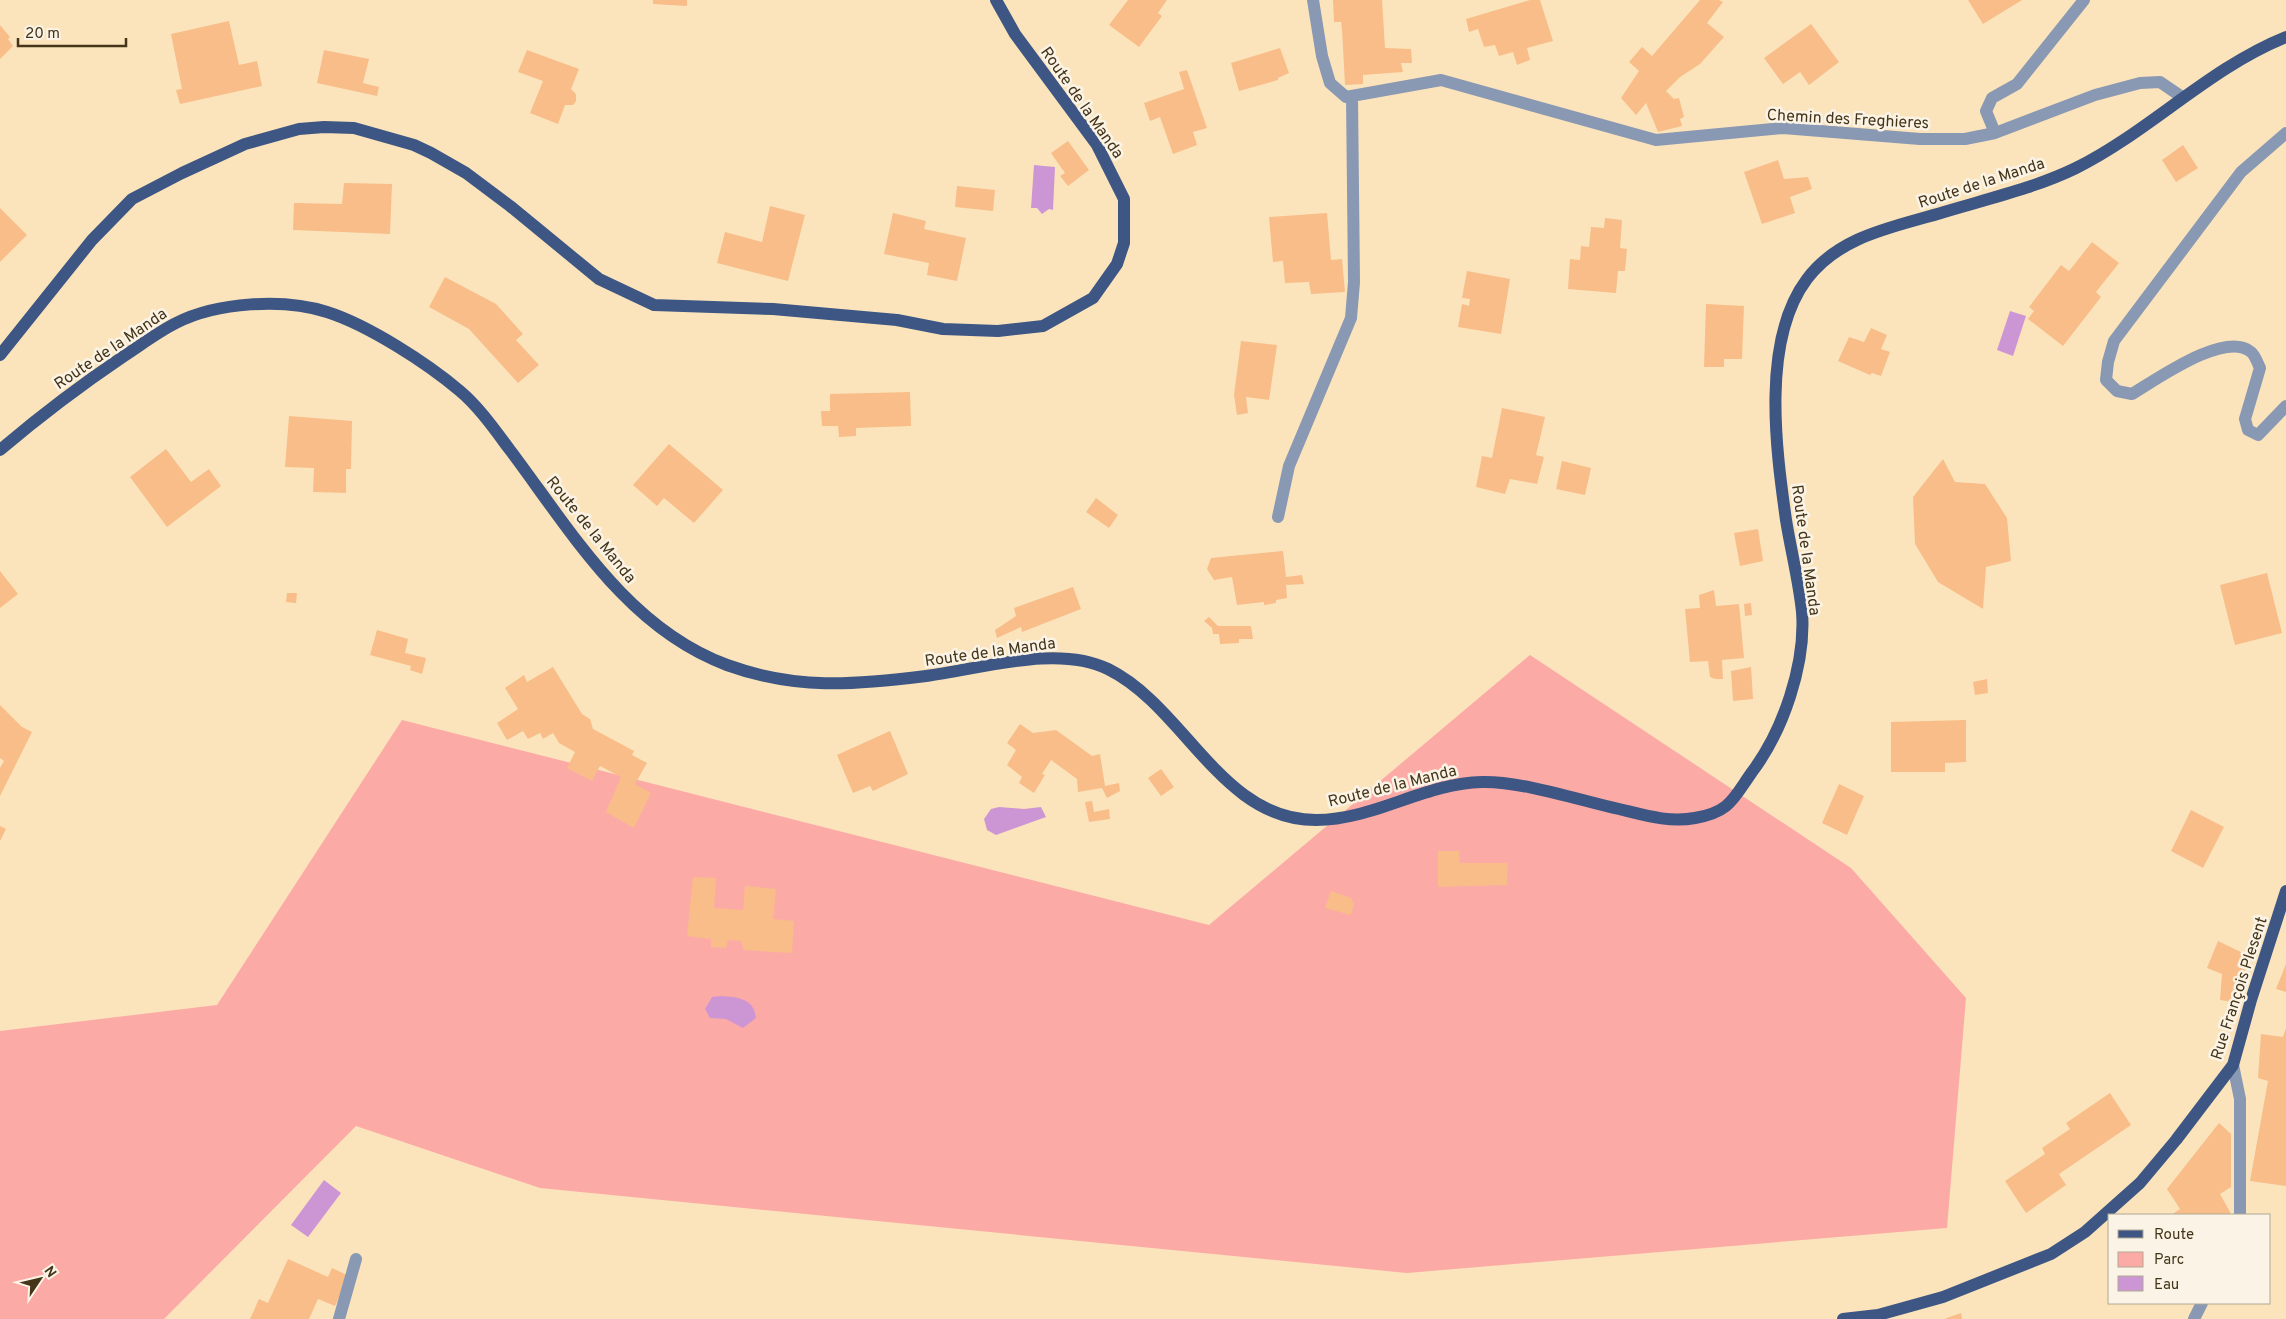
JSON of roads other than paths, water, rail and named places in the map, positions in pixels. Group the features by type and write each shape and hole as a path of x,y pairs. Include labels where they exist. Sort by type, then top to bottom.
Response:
{"main road":[{"name":"Route de la Manda","path":"0,355 92,240 132,199 245,144 299,129 324,127 354,128 414,145 431,153 466,173 510,206 599,279 654,305 773,309 897,320 943,329 998,331 1043,326 1092,298 1117,264 1124,243 1124,199 1097,145 1015,34 996,0"},
{"name":"Route de la Manda","path":"0,450 70,392 181,319 235,305 292,305 320,309 362,327 410,356 464,394 508,447 607,579 676,640 718,662 765,677 799,684 836,684 923,677 1024,661 1072,657 1110,670 1149,698 1230,783 1270,812 1314,820 1359,814 1460,784 1490,781 1662,819 1692,819 1726,808 1769,750 1789,702 1801,642 1802,614 1786,518 1779,459 1775,370 1783,334 1792,306 1808,277 1851,242 1872,232 1995,197 2074,169 2116,144 2182,97 2260,47 2286,37"},
{"name":"Rue François Plesent","path":"1843,1319 1878,1315 1942,1297 2051,1254 2085,1232 2140,1183 2176,1140 2233,1065 2251,1000 2286,891"}],"street":[{"path":"1278,518 1289,466 1350,318 1354,282 1352,96 1346,97 1330,84 1322,56 1314,0"},
{"path":"1995,133 1986,111 1992,98 2017,84 2084,0"},
{"name":"Chemin des Freghieres","path":"1352,96 1441,80 1656,140 1783,128 1920,139 1965,139 1995,133 2095,94 2140,83 2160,82 2182,97"},
{"path":"2286,133 2241,172 2114,341 2108,362 2106,380 2117,391 2132,394 2164,374 2222,346 2238,346 2251,352 2260,368 2245,419 2248,430 2258,435 2286,406"},
{"path":"2233,1065 2240,1099 2240,1214"},
{"path":"339,1319 356,1259"},
{"path":"2194,1319 2202,1304"}],"water":[{"path":"1034,165 1055,167 1053,210 1049,209 1042,214 1037,208 1031,208"},
{"path":"2010,311 2026,316 2013,356 1997,350"},
{"path":"999,807 1024,809 1041,807 1046,817 996,835 987,830 984,819 991,809"},
{"path":"721,996 744,1000 752,1006 756,1018 743,1028 726,1019 710,1018 705,1009 712,997"},
{"path":"324,1180 341,1193 308,1237 291,1225"}]}
